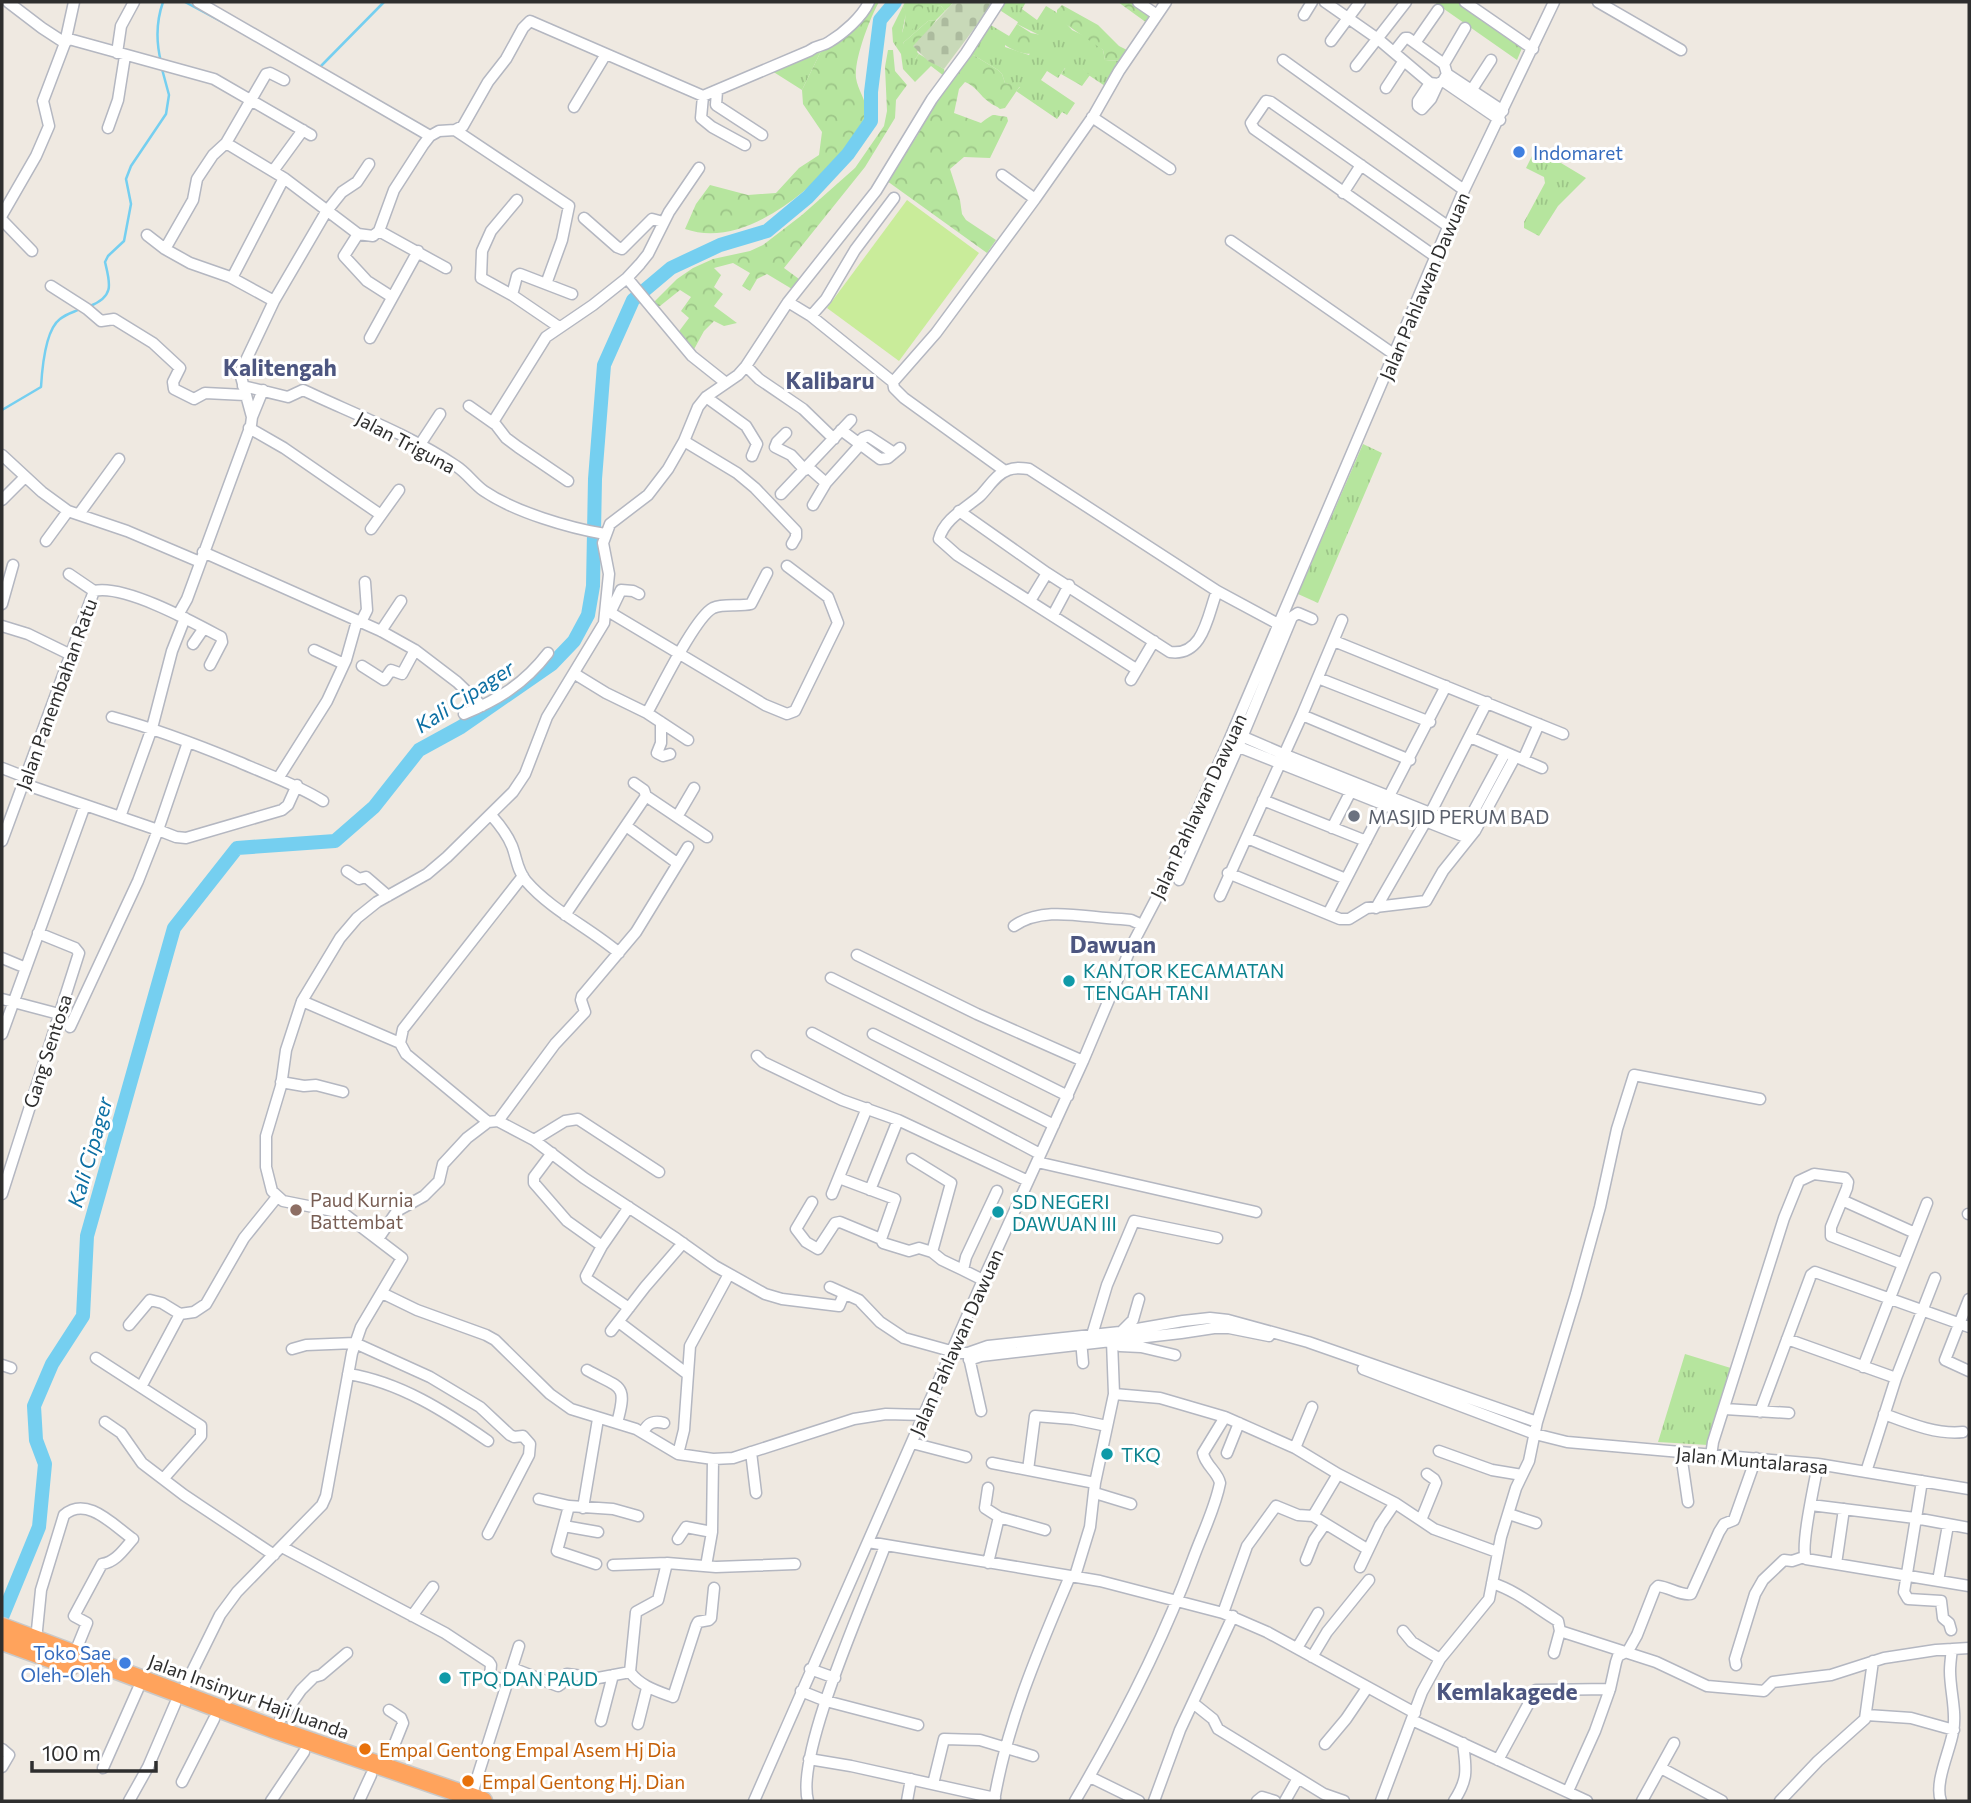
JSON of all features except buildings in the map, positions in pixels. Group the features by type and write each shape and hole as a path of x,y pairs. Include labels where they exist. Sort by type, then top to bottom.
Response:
{"highway":[{"name":"Jalan Insinyur Haji Juanda","path":"8,1643 36,1640 178,1699 214,1719 304,1752 477,1799"},
{"name":"Jalan Insinyur Haji Juanda","path":"8,1643 138,1689 274,1729 448,1801"}],"street":[{"path":"8,2 65,43"},
{"path":"2,215 36,156 49,126 43,101 65,43 74,2"},
{"path":"108,128 118,100 121,26 134,2"},
{"path":"198,2 430,136"},
{"path":"226,143 284,178 358,234 368,237 379,231 394,190 430,136 439,131 455,130 466,121 488,82 530,21 703,96 822,44 862,14 869,2"},
{"path":"608,611 609,574 603,533 610,524 648,495 684,441 698,407 706,397 738,375 746,366 788,302 876,191 932,99 961,61 999,2"},
{"path":"1138,2 1157,15"},
{"path":"893,382 936,333 1035,199 1166,2"},
{"path":"1304,15 1312,2"},
{"path":"1325,2 1394,52 1403,62 1440,77 1502,116"},
{"path":"1331,41 1360,2"},
{"path":"1356,66 1406,2"},
{"path":"1465,2 1533,49"},
{"name":"Jalan Pahlawan Dawuan","path":"754,1801 810,1669 878,1545 924,1415 964,1355 983,1280 1028,1181 1040,1161 1142,925 1167,878 1228,743 1464,190 1502,116 1554,2"},
{"path":"1598,2 1681,50"},
{"path":"1415,43 1438,10"},
{"path":"1440,77 1465,28"},
{"path":"1394,52 1408,37 1440,77"},
{"path":"65,43 69,38 74,39 150,63 214,79 307,132 273,171"},
{"path":"574,107 606,54"},
{"path":"1283,60 1464,190"},
{"path":"1469,94 1491,60"},
{"path":"1386,88 1403,62"},
{"path":"165,249 193,200 197,179 213,155 226,143 266,74 284,79"},
{"path":"717,91 716,105 762,135"},
{"path":"703,96 701,118 745,145"},
{"path":"1436,257 1254,129 1251,123 1266,102 1270,102 1448,227"},
{"path":"1092,117 1170,169"},
{"path":"455,130 569,206 562,240 546,284"},
{"path":"252,417 240,373 274,301 326,212 342,192 357,181 369,164"},
{"path":"1343,192 1361,166"},
{"path":"493,422 540,345 559,327 630,282 648,254 663,222 699,168"},
{"path":"1002,175 1035,199"},
{"path":"232,278 284,178"},
{"path":"811,316 826,299 855,250 894,198"},
{"path":"517,200 491,231 482,251 482,279 512,295 559,327"},
{"path":"583,218 622,249 652,219 663,222"},
{"path":"2,220 32,251"},
{"path":"379,231 446,268"},
{"path":"358,234 344,256 367,281 392,297"},
{"path":"147,235 190,263 232,278 274,301"},
{"path":"1231,241 1395,355"},
{"path":"370,338 418,251"},
{"path":"512,295 518,275 572,294"},
{"path":"630,282 692,356 726,383"},
{"name":"Jalan Triguna","path":"51,286 101,321 117,321 153,344 180,369 173,382 174,389 194,399 205,393 263,390 288,397 303,390 457,467 484,491 531,513 603,533"},
{"path":"788,302 811,316 893,382 894,388 904,398 1005,471"},
{"path":"746,366 766,385 803,409 834,439"},
{"path":"120,817 152,728 165,672 187,599 263,390"},
{"path":"706,397 746,426 757,444 752,456"},
{"path":"469,406 493,422 506,438 568,481"},
{"path":"419,446 440,415"},
{"path":"781,494 851,420"},
{"path":"249,428 284,448 381,515"},
{"path":"841,430 859,444"},
{"path":"786,433 775,447 791,455 826,483"},
{"path":"813,505 826,483 863,438 868,436 897,450"},
{"path":"684,441 737,473 755,488 796,531 792,544"},
{"path":"2,455 25,477 68,510 202,557 381,631 415,650 457,682 482,706"},
{"path":"79,514 119,459"},
{"path":"1136,668 957,555 939,539 941,532 959,511 970,505 1005,471 1021,467 1036,472 1217,591 1280,625"},
{"path":"2,500 25,477"},
{"path":"371,529 400,490"},
{"path":"46,541 68,510"},
{"path":"959,511 1047,573 1174,653 1193,645 1201,636 1217,591"},
{"path":"2,604 13,565"},
{"path":"608,611 774,709 787,714 795,710 822,660 837,628 838,619 828,597 787,566"},
{"path":"647,713 679,654 705,616 713,608 751,604 767,573"},
{"path":"1030,601 1047,573"},
{"path":"69,574 94,591"},
{"path":"279,777 322,711 360,621 366,615 368,604 365,582"},
{"path":"1053,615 1069,585"},
{"name":"Jalan Panembahan Ratu","path":"2,841 94,591 101,589 132,596 204,628"},
{"path":"129,1801 148,1768 178,1699 220,1615 237,1592 322,1505 326,1496 355,1343 361,1327 402,1258 343,1213 290,1203 277,1197 272,1191 264,1151 266,1136 281,1082 286,1050 302,1001 340,938 357,918 388,896 427,874 513,792 525,774 547,717 575,674 621,590 639,594"},
{"path":"381,631 401,601"},
{"path":"1179,880 1292,617 1298,613 1312,619"},
{"path":"1220,895 1342,620"},
{"path":"2,626 28,634 69,654"},
{"path":"193,644 204,628 222,639 210,665"},
{"path":"1131,680 1154,641"},
{"path":"1334,641 1563,734"},
{"path":"314,650 344,664"},
{"path":"362,666 384,680 391,670 402,674 415,650"},
{"path":"464,714 514,688 548,653"},
{"path":"575,674 647,713 688,740"},
{"path":"1318,678 1430,722"},
{"path":"1328,914 1430,722 1446,686"},
{"path":"1376,908 1428,818 1486,702"},
{"path":"1302,715 1410,760"},
{"path":"112,717 152,728 279,777 323,801"},
{"path":"661,722 661,743 657,754 663,757 670,754"},
{"path":"1228,873 1345,920 1363,910 1426,901 1514,757 1539,724"},
{"path":"1232,732 1351,791 1388,801"},
{"path":"1470,737 1542,768"},
{"path":"70,1027 138,880 188,742"},
{"path":"1228,743 1281,758 1428,818 1470,832"},
{"path":"2,768 85,805 176,837 186,838 282,810 288,805 297,785"},
{"path":"634,783 644,790 646,796 708,837"},
{"path":"677,817 694,788"},
{"path":"1332,828 1351,791"},
{"path":"565,915 646,796"},
{"path":"1263,800 1366,841"},
{"path":"2,1034 85,805"},
{"path":"491,815 502,828 523,876 533,888 565,915 620,953"},
{"path":"626,826 677,863"},
{"path":"1247,838 1346,879"},
{"path":"379,1239 397,1210 424,1196 439,1181 447,1157 493,1122 555,1044 585,1012 582,996 620,953 652,908 688,848"},
{"path":"347,871 359,879 366,877 388,896"},
{"path":"400,1043 403,1029 523,876"},
{"path":"1014,926 1025,919 1047,914 1131,920 1142,925"},
{"name":"Gang Sentosa","path":"2,1194 79,950 38,933"},
{"path":"857,955 977,1014 1083,1060"},
{"path":"2,958 26,968"},
{"path":"831,978 1068,1096"},
{"path":"2,999 59,1014"},
{"path":"302,1001 400,1043 406,1054 493,1122 534,1140 715,1266 765,1294 782,1299 839,1306 844,1294"},
{"path":"812,1033 1040,1161 1256,1212"},
{"path":"873,1034 1054,1125"},
{"path":"757,1056 763,1062 842,1100 898,1120 1028,1181"},
{"path":"1381,1801 1422,1692 1440,1659 1489,1599 1497,1552 1529,1461 1536,1428 1600,1207 1617,1129 1634,1075 1760,1099"},
{"path":"281,1082 343,1091"},
{"path":"832,1194 867,1108"},
{"path":"534,1140 565,1121 578,1119 659,1172"},
{"path":"870,1191 898,1120"},
{"path":"552,1153 534,1177 534,1183 568,1221 602,1246"},
{"path":"912,1159 946,1177 951,1183 932,1252"},
{"path":"1711,1452 1742,1348 1799,1181 1814,1174 1844,1177 1848,1182 1844,1201 1831,1227 1831,1236 1903,1264"},
{"path":"839,1178 895,1199 881,1239"},
{"path":"963,1270 997,1191"},
{"path":"129,1325 150,1300 162,1303 180,1314 194,1312 206,1304 244,1238 277,1197"},
{"path":"1844,1201 1915,1233"},
{"path":"812,1202 796,1228 806,1242 818,1250 837,1222 881,1239 883,1243 909,1251 919,1248 932,1252 942,1260 983,1280"},
{"path":"1863,1367 1927,1203"},
{"path":"629,1207 602,1246 586,1276 629,1308"},
{"path":"1092,1335 1107,1286 1134,1221 1217,1238"},
{"path":"611,1331 683,1243"},
{"path":"1760,1412 1811,1275 1815,1272 1964,1325"},
{"path":"678,1454 687,1405 686,1373 690,1346 729,1274"},
{"path":"1867,1467 1896,1378 1935,1278"},
{"path":"830,1287 859,1300 880,1322 904,1338 964,1355 981,1356 1081,1341 1136,1347 1175,1355"},
{"path":"382,1293 417,1310 495,1340 550,1394 596,1429"},
{"path":"1120,1332 1133,1320 1139,1299"},
{"path":"1969,1300 1964,1325 1945,1360 1969,1371"},
{"path":"141,1387 180,1314"},
{"path":"1081,1341 1092,1335 1210,1318 1253,1326 1306,1346"},
{"path":"620,1323 686,1373"},
{"path":"1112,1344 1229,1328 1306,1346"},
{"path":"1787,1339 1896,1378"},
{"path":"1081,1341 1083,1363"},
{"path":"292,1349 316,1344 355,1343 430,1377 480,1407 510,1435 527,1438 530,1444 528,1455 488,1534"},
{"path":"809,1759 911,1779 994,1800 1004,1749 1042,1643 1073,1576 1090,1527 1114,1394 1112,1344"},
{"name":"Jalan Muntalarasa","path":"1306,1346 1536,1428 1567,1442 1681,1454 1711,1452 1867,1467 1969,1489"},
{"path":"964,1355 981,1411"},
{"path":"96,1358 201,1429 197,1441 159,1474"},
{"path":"587,1370 618,1387 622,1393 624,1398 617,1423"},
{"path":"348,1374 372,1379 425,1401 453,1416 488,1441"},
{"path":"1114,1394 1160,1398 1226,1417 1294,1448 1395,1503 1434,1529 1497,1552"},
{"path":"1294,1448 1312,1407"},
{"path":"1725,1409 1789,1413"},
{"path":"713,1469 733,1458 752,1462 855,1419 886,1414 924,1415"},
{"path":"1884,1414 1948,1433 1963,1432"},
{"path":"1028,1470 1035,1416 1073,1419 1107,1426"},
{"path":"1076,1801 1177,1602 1220,1483 1203,1453 1226,1417"},
{"path":"105,1422 121,1433 142,1462 184,1495 274,1555"},
{"path":"596,1429 617,1423 643,1433 678,1454 713,1469"},
{"path":"643,1433 648,1424 664,1423"},
{"path":"1227,1453 1238,1423"},
{"path":"583,1508 596,1429"},
{"path":"912,1443 966,1457"},
{"path":"1439,1451 1492,1471 1522,1475"},
{"path":"1681,1454 1688,1502"},
{"path":"1568,1791 1610,1689 1618,1657 1625,1654 1637,1635 1656,1587 1672,1588 1684,1594 1691,1594 1719,1532 1724,1524 1734,1520 1756,1458"},
{"path":"752,1462 756,1493"},
{"path":"992,1463 1095,1488 1131,1504"},
{"path":"1805,1558 1818,1464"},
{"path":"706,1566 712,1532 713,1469"},
{"path":"1313,1517 1338,1474"},
{"path":"1421,1520 1436,1483 1427,1474"},
{"path":"1922,1481 1905,1596 1908,1599 1941,1601 1943,1618 1949,1624"},
{"path":"988,1488 985,1508 999,1517 1045,1530"},
{"path":"539,1499 583,1508 613,1509 638,1516"},
{"path":"1360,1567 1367,1549 1395,1503"},
{"path":"1811,1505 1915,1518 1969,1528"},
{"path":"569,1506 557,1551 596,1564"},
{"path":"1156,1801 1180,1730 1228,1614 1247,1546 1276,1506 1298,1515 1313,1517 1367,1549"},
{"path":"36,1640 41,1590 64,1515 78,1508 92,1509 133,1539 119,1555 102,1564 74,1616 87,1623 74,1655"},
{"path":"1836,1564 1844,1509"},
{"path":"1509,1514 1536,1523"},
{"path":"989,1563 999,1517"},
{"path":"1306,1560 1314,1540 1325,1524"},
{"path":"1938,1581 1948,1525"},
{"path":"564,1526 598,1532"},
{"path":"678,1539 686,1527 712,1532"},
{"path":"808,1801 806,1784 809,1759 826,1701 830,1676 878,1545 1073,1576 1228,1614 1297,1648 1463,1744 1587,1801"},
{"path":"282,1547 462,1644 489,1662 490,1676 509,1681"},
{"path":"1736,1665 1735,1659 1751,1608 1763,1580 1784,1560 1805,1558 1969,1586"},
{"path":"667,1563 657,1603 636,1612 630,1672 647,1688 673,1697 696,1626 698,1622 711,1618 714,1588"},
{"path":"613,1565 667,1563 716,1567 795,1564"},
{"path":"1312,1657 1327,1632 1370,1580"},
{"path":"1492,1583 1513,1589 1528,1603 1558,1621 1560,1631 1554,1653"},
{"path":"412,1616 433,1587"},
{"path":"1297,1648 1318,1613"},
{"path":"1403,1631 1412,1642 1440,1659"},
{"path":"1560,1631 1656,1662 1713,1688 1764,1691 1773,1682 1831,1675 1873,1661 1969,1648"},
{"path":"477,1799 519,1646"},
{"path":"1941,1801 1939,1796 1944,1763 1954,1730 1950,1669 1952,1649"},
{"path":"274,1729 301,1690 347,1653"},
{"path":"1780,1801 1818,1761 1862,1724 1867,1715 1873,1661"},
{"path":"512,1668 552,1686 561,1684 567,1674 598,1678 630,1672"},
{"path":"810,1669 830,1676"},
{"path":"601,1721 613,1675"},
{"path":"638,1724 647,1688"},
{"path":"1325,1744 1346,1720 1367,1688"},
{"path":"103,1768 138,1689"},
{"path":"1498,1760 1536,1690 1610,1689"},
{"path":"801,1691 826,1701 918,1725"},
{"path":"1193,1703 1213,1719 1218,1728 1324,1794 1344,1801"},
{"path":"359,1801 403,1723 401,1718 390,1710"},
{"path":"1867,1715 1911,1718 1954,1730"},
{"path":"182,1782 214,1719"},
{"path":"933,1784 944,1739 972,1739 1033,1756"},
{"path":"1642,1801 1674,1743"},
{"path":"1454,1801 1466,1779 1467,1765 1463,1744"},
{"path":"2,1749 9,1755 2,1767"},
{"path":"271,1801 304,1752"},
{"path":"1661,1768 1722,1801"},
{"path":"1090,1777 1139,1801"},
{"path":"1284,1801 1298,1778"},
{"path":"906,1801 911,1779"},
{"path":"1257,1801 1262,1797 1275,1801"}],"green space":[{"path":"873,2 879,2 863,39 856,70 866,114 860,130 849,145 806,189 768,216 727,232 706,233 685,229 696,204 710,185 748,195 776,193 799,168 819,155 822,132 803,104 802,90 823,47"},
{"path":"905,2 954,2 945,11 941,6 924,3 917,22 904,37 902,33"},
{"path":"924,2 941,6 945,11 936,20 928,21 903,43 915,59 919,54 944,69 945,75 931,66 915,82 903,69 901,54 893,42 892,28 903,6 906,13 902,33 916,22"},
{"path":"954,2 994,2 944,69 928,61 913,46"},
{"path":"1003,2 1026,2 1022,9 1037,20 1046,6 1056,12 1072,30 1089,38 1103,50 1105,60 1121,61 1105,86 1083,69 1065,68 1058,78 1047,71 1041,80 1075,103 1067,115 1062,112 1057,119 1016,91 1020,87 1005,83 998,70 970,53 989,24 1009,36 1006,36 1005,47 1029,55 1039,35 1017,24 1018,22 998,9"},
{"path":"1118,2 1135,2 1152,15 1147,23"},
{"path":"1434,2 1458,2 1522,48 1517,60"},
{"path":"1062,5 1098,25 1119,46 1129,51 1121,61 1105,60 1103,50 1057,18 1057,10"},
{"path":"936,20 917,52 919,54 915,59 909,57 903,43 928,21"},
{"path":"1017,24 1031,33 1046,36 1047,40 1036,53 1016,51 999,39 1001,35 1009,36"},
{"path":"823,47 802,90 772,71"},
{"path":"888,50 893,50 895,71 907,85 896,100 895,118 865,167 784,268 799,279 792,289 767,274 757,279 750,291 742,286 750,273 733,263 714,268 721,275 714,287 723,294 714,306 737,323 724,326 714,321 704,331 692,353 677,334 689,318 681,311 691,297 680,290 660,306 653,307 653,303 677,279 693,268 713,259 750,251 763,245 855,168 884,126 887,111 885,67"},
{"path":"970,53 998,70 1005,83 1020,86 1005,108 1000,109 965,82 959,89 954,113 981,123 993,115 1007,117 1008,121 990,158 964,157 950,169 962,214 966,220 996,240 987,253 887,181 917,136 931,107"},
{"path":"1069,63 1079,65 1090,75 1082,86 1061,74"},
{"path":"1536,148 1586,178 1558,206 1539,236 1524,228 1524,222 1545,183 1544,177 1526,168"},
{"path":"907,200 979,253 899,361 827,308"},
{"path":"1363,444 1382,453 1318,603 1298,594"},
{"path":"1685,1354 1734,1369 1708,1445 1658,1442"}],"waterway":[{"path":"161,62 158,32 163,2"},
{"path":"185,2 228,25"},
{"path":"321,66 384,2"},
{"name":"Kali Cipager","path":"2,1617 39,1527 45,1464 36,1440 34,1406 52,1364 83,1316 87,1236 174,928 237,848 335,841 374,807 419,750 461,727 552,664 574,641 588,615 593,586 595,479 604,365 633,300 671,268 720,245 767,231 808,197 848,154 871,121 871,92 880,20 895,2"},
{"path":"90,306 104,298 107,293 109,283 105,262 124,241 131,204 126,179 131,166 166,114 169,95 162,69"},
{"path":"2,410 41,387 45,351 51,332 60,319 80,309"}],"place":[{"name":"Indomaret","path":"1519,152"},
{"name":"MASJID PERUM BAD","path":"1354,816"},
{"name":"KANTOR KECAMATAN TENGAH TANI","path":"1069,981"},
{"name":"Paud Kurnia Battembat","path":"296,1210"},
{"name":"SD NEGERI DAWUAN III","path":"998,1212"},
{"name":"TKQ","path":"1107,1454"},
{"name":"Toko Sae Oleh-Oleh","path":"125,1663"},
{"name":"TPQ DAN PAUD","path":"445,1678"},
{"name":"Empal Gentong Empal Asem Hj Dia","path":"365,1749"},
{"name":"Empal Gentong Hj. Dian","path":"468,1781"}],"district":[{"name":"Kalitengah","path":"280,367"},
{"name":"Kalibaru","path":"830,380"},
{"name":"Dawuan","path":"1113,944"},
{"name":"Kemlakagede","path":"1507,1691"}]}
